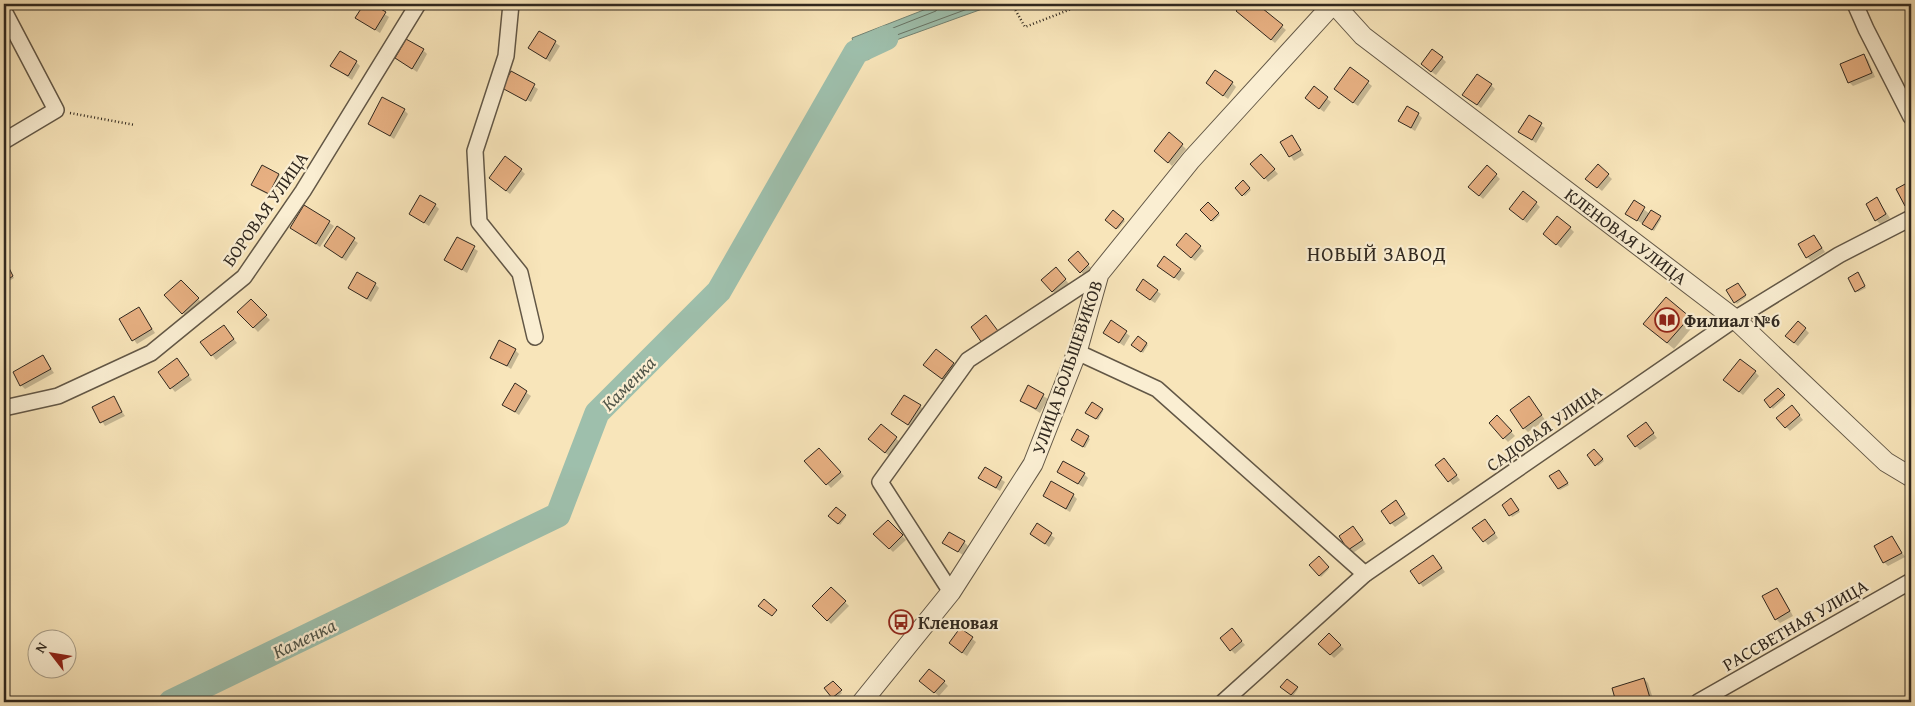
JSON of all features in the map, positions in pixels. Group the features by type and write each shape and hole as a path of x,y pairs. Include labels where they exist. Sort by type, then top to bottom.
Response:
{"street":[{"name":"БОРОВАЯ УЛИЦА","path":"4,408 58,396 151,353 244,277 303,191 418,4"},
{"path":"511,4 506,56 476,151 479,222 520,273 535,337"},
{"name":"УЛИЦА БОЛЬШЕВИКОВ","path":"862,702 951,592 1033,464 1077,352 1099,274 1192,160 1333,4"},
{"name":"КЛЕНОВАЯ УЛИЦА","path":"1333,4 1363,36 1735,319 1886,462 1911,477"},
{"path":"1856,4 1866,30 1911,117"},
{"path":"4,11 56,110 4,141"},
{"name":"САДОВАЯ УЛИЦА","path":"1223,702 1365,574 1735,319 1839,255 1911,218"},
{"path":"951,592 880,482 968,360 1099,274"},
{"path":"1077,352 1158,389 1365,574"},
{"name":"РАССВЕТНАЯ УЛИЦА","path":"1698,702 1911,581"}],"path":[{"path":"1012,4 1025,27 1084,4"},
{"path":"56,110 135,125"}],"water":[{"path":"939,4 996,4 888,43 868,60 856,52 852,38"}],"building":[{"path":"364,4 372,4 386,12 375,30 355,18"},
{"path":"1242,4 1257,4 1283,25 1271,40 1236,11"},
{"path":"539,31 556,41 546,59 528,48"},
{"path":"406,39 424,49 412,69 395,58"},
{"path":"1432,49 1443,57 1431,72 1421,64"},
{"path":"340,51 357,61 348,76 330,66"},
{"path":"1864,54 1872,73 1848,83 1840,64"},
{"path":"1350,67 1369,81 1353,103 1334,89"},
{"path":"1215,70 1233,82 1223,96 1206,83"},
{"path":"511,71 535,84 526,101 502,88"},
{"path":"1477,74 1492,84 1477,105 1462,95"},
{"path":"1314,86 1328,97 1319,109 1305,98"},
{"path":"382,97 405,109 390,136 368,124"},
{"path":"1407,106 1419,113 1411,128 1398,121"},
{"path":"1529,115 1542,123 1532,140 1518,132"},
{"path":"1169,132 1183,144 1168,163 1154,151"},
{"path":"1292,135 1301,150 1289,157 1280,142"},
{"path":"1261,154 1275,169 1264,179 1250,164"},
{"path":"505,156 522,169 506,191 489,178"},
{"path":"1598,164 1609,174 1597,188 1585,179"},
{"path":"262,165 279,174 269,194 251,185"},
{"path":"1487,165 1497,174 1479,196 1468,187"},
{"path":"1243,180 1250,188 1242,196 1235,188"},
{"path":"1907,183 1911,191 1911,203 1905,206 1896,189"},
{"path":"1523,191 1537,202 1523,220 1509,209"},
{"path":"420,195 436,204 424,223 409,214"},
{"path":"1877,197 1886,214 1875,221 1866,204"},
{"path":"1634,200 1645,207 1637,221 1625,214"},
{"path":"1208,202 1219,213 1211,221 1200,210"},
{"path":"304,205 330,221 316,244 290,228"},
{"path":"1113,210 1124,219 1116,229 1105,220"},
{"path":"1651,210 1661,216 1652,230 1642,224"},
{"path":"1557,216 1571,227 1556,245 1543,234"},
{"path":"337,226 355,238 342,258 324,246"},
{"path":"1186,233 1201,246 1191,258 1176,245"},
{"path":"1814,235 1822,248 1806,258 1798,244"},
{"path":"457,237 475,246 462,270 444,260"},
{"path":"1078,251 1089,264 1080,273 1068,260"},
{"path":"1164,256 1181,269 1174,278 1157,266"},
{"path":"1056,267 1066,279 1052,292 1041,280"},
{"path":"9,268 13,276 4,282 4,271"},
{"path":"357,272 376,283 367,299 348,288"},
{"path":"1858,272 1865,286 1855,292 1848,278"},
{"path":"1143,279 1158,290 1150,300 1136,290"},
{"path":"181,280 199,298 182,314 164,295"},
{"path":"1738,283 1746,295 1734,303 1726,290"},
{"path":"1666,297 1690,317 1667,343 1643,324"},
{"path":"251,299 267,315 253,328 237,312"},
{"path":"139,307 152,329 132,341 119,319"},
{"path":"986,315 998,331 982,343 971,327"},
{"path":"1111,320 1127,331 1119,343 1103,333"},
{"path":"1798,321 1806,328 1794,343 1785,336"},
{"path":"224,325 234,339 211,356 200,342"},
{"path":"1138,336 1147,343 1141,352 1131,345"},
{"path":"499,340 516,349 507,366 490,358"},
{"path":"936,349 954,363 942,379 923,365"},
{"path":"43,355 51,369 20,386 13,372"},
{"path":"177,358 189,375 170,389 158,372"},
{"path":"1740,359 1756,371 1739,392 1723,380"},
{"path":"515,383 527,391 515,412 502,405"},
{"path":"1028,385 1044,394 1036,409 1020,401"},
{"path":"1778,388 1785,395 1770,408 1764,400"},
{"path":"904,395 921,405 908,425 891,414"},
{"path":"114,396 122,412 100,423 92,407"},
{"path":"1529,396 1542,415 1523,429 1510,410"},
{"path":"1092,402 1103,409 1096,419 1085,413"},
{"path":"1792,405 1800,415 1785,428 1776,418"},
{"path":"1497,415 1512,431 1503,439 1489,423"},
{"path":"1646,422 1654,433 1635,447 1627,436"},
{"path":"881,424 897,437 885,453 868,439"},
{"path":"1077,429 1089,436 1083,447 1071,440"},
{"path":"819,448 841,472 826,485 804,461"},
{"path":"1594,449 1603,459 1595,466 1587,455"},
{"path":"1444,458 1457,475 1448,482 1435,465"},
{"path":"1063,461 1085,473 1078,484 1057,472"},
{"path":"985,467 1002,477 996,488 978,478"},
{"path":"1559,470 1568,483 1558,489 1549,476"},
{"path":"1051,481 1074,494 1066,509 1043,496"},
{"path":"1511,498 1519,510 1509,516 1502,505"},
{"path":"1396,500 1405,514 1390,524 1381,511"},
{"path":"836,507 846,515 838,524 828,516"},
{"path":"1485,519 1495,533 1483,542 1472,528"},
{"path":"888,520 903,535 889,549 873,534"},
{"path":"1037,523 1052,533 1045,544 1030,534"},
{"path":"1353,526 1363,540 1348,550 1339,536"},
{"path":"949,532 965,541 958,552 942,543"},
{"path":"1892,536 1902,553 1883,563 1874,546"},
{"path":"1433,555 1442,568 1419,584 1410,571"},
{"path":"1319,556 1329,567 1319,576 1309,565"},
{"path":"831,587 846,601 827,621 812,606"},
{"path":"1777,588 1790,611 1775,620 1762,596"},
{"path":"764,599 777,610 772,616 758,606"},
{"path":"960,628 973,637 962,653 949,643"},
{"path":"1232,628 1242,641 1230,651 1220,638"},
{"path":"1329,633 1341,645 1330,655 1318,644"},
{"path":"929,669 945,681 934,693 919,681"},
{"path":"1644,678 1650,698 1638,702 1616,702 1612,688"},
{"path":"1287,679 1298,687 1291,695 1280,687"},
{"path":"833,681 842,690 832,698 824,688"}],"waterway":[{"name":"Каменка","path":"171,702 558,515 597,413 719,291 856,52 886,38"}],"place":[{"name":"Филиал №6","path":"1667,320"},
{"name":"Кленовая","path":"901,622"}],"district":[{"name":"НОВЫЙ ЗАВОД","path":"1377,253"}]}
